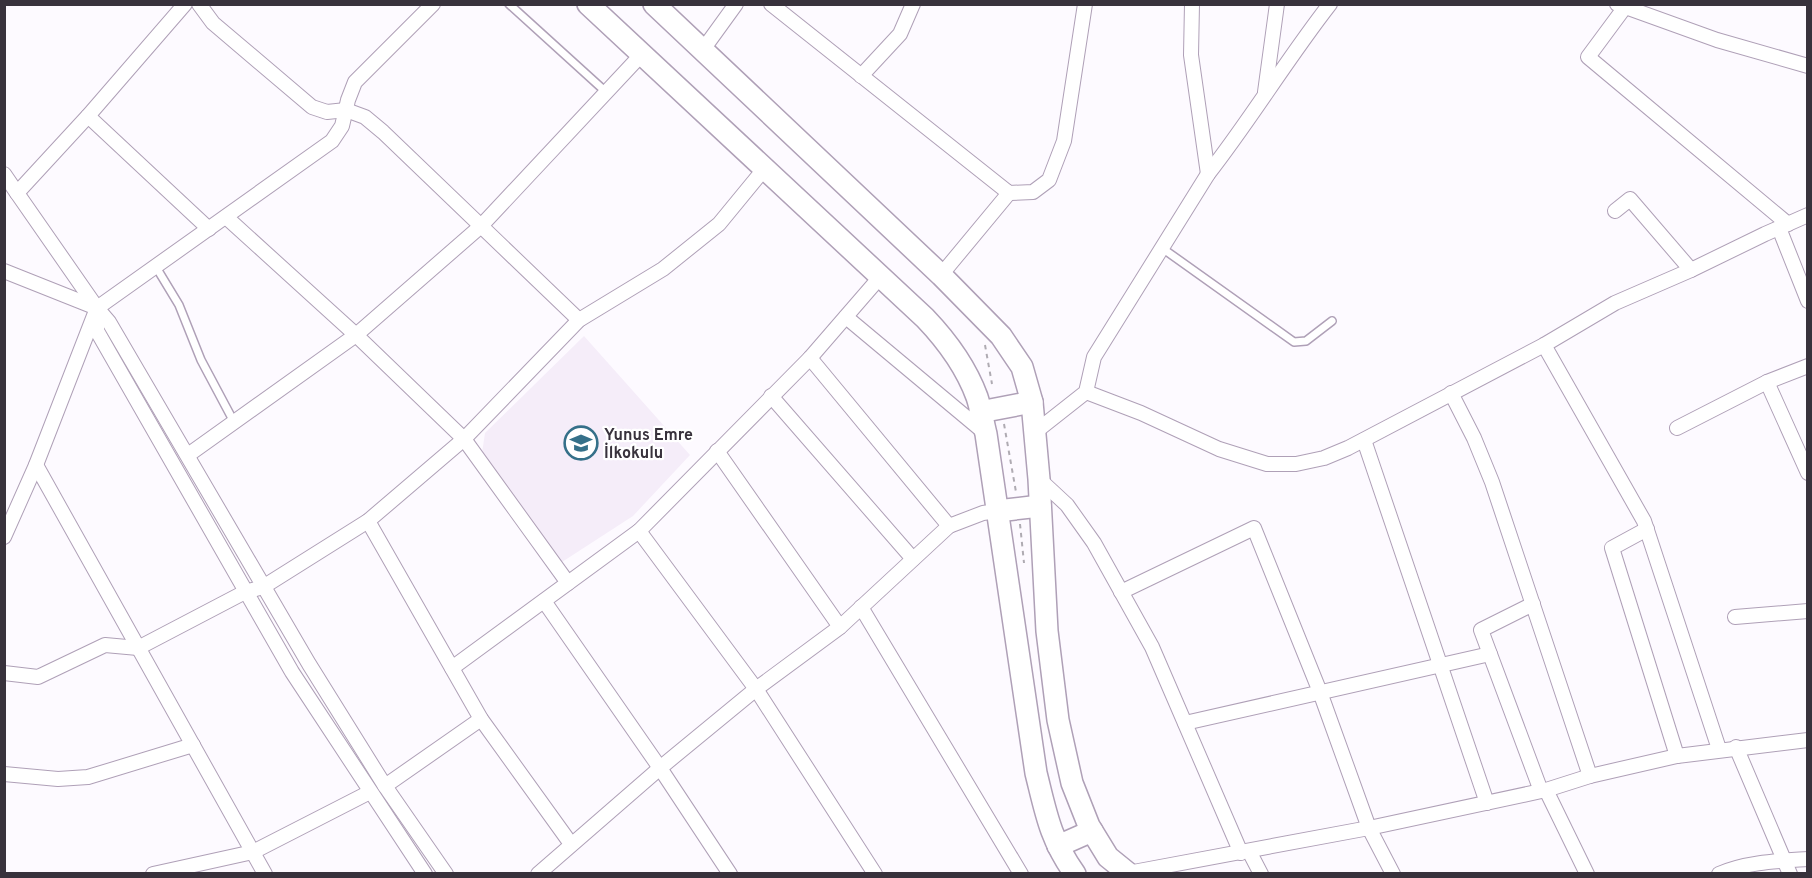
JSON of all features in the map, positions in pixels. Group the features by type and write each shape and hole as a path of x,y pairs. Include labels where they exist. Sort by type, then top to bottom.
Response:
{"main road":[{"path":"588,4 925,318 957,356 977,397 990,411"},
{"path":"654,4 941,275 1001,336 1022,367 1032,402 1039,478 1047,631 1058,720 1072,783 1092,831 1108,857 1128,873"},
{"path":"990,411 1032,402"},
{"path":"990,411 986,434 1036,773 1049,826 1062,855 1075,873"},
{"path":"997,511 1040,506"},
{"path":"1058,846 1092,831"}],"street":[{"path":"17,193 88,116 185,4"},
{"path":"199,4 213,23 312,107 327,112 346,110 365,117 579,320"},
{"path":"4,537 36,465 97,308 332,141 342,126 351,91 362,74 433,4"},
{"path":"702,51 736,4"},
{"path":"771,4 1009,193 1033,192 1048,180 1065,141 1085,4"},
{"path":"861,76 900,34 913,4"},
{"path":"1192,4 1191,55 1209,174"},
{"path":"1265,94 1277,4"},
{"path":"1034,433 1086,392 1095,357 1162,248 1209,174 1330,4"},
{"path":"1808,66 1718,40 1621,6 1588,57 1783,226 1808,301"},
{"path":"188,455 356,335 481,226 642,54"},
{"path":"88,116 209,229"},
{"path":"4,673 38,676 105,645 138,648 245,592 263,587 368,521 464,439 579,320 663,268 719,224 765,168"},
{"path":"5,177 109,322 309,664 385,786 446,873"},
{"path":"941,275 1009,193"},
{"path":"1615,212 1630,199 1691,270"},
{"path":"1086,392 1141,413 1219,449 1267,464 1296,464 1324,458 1364,440 1544,345 1616,303 1808,215"},
{"path":"226,217 356,335 464,439 568,583"},
{"path":"4,271 97,308"},
{"path":"452,668 639,531 810,358 881,276"},
{"path":"97,308 97,331 245,592 292,672 425,873"},
{"path":"846,317 986,434"},
{"path":"1544,345 1644,521 1719,749"},
{"path":"810,358 950,526"},
{"path":"1677,428 1767,382 1808,366"},
{"path":"1767,382 1808,473"},
{"path":"1451,393 1474,438 1492,482 1590,776"},
{"path":"771,396 913,559"},
{"path":"1364,440 1487,803"},
{"path":"717,450 840,627"},
{"path":"36,465 265,873"},
{"path":"1039,478 1067,505 1094,543 1152,647 1245,852 1261,873"},
{"path":"538,873 756,689 840,627 950,526 982,513 997,511"},
{"path":"368,521 481,719 571,844"},
{"path":"1121,592 1254,528 1320,692 1369,828 1393,873"},
{"path":"1647,529 1612,548 1677,756"},
{"path":"639,531 756,689 874,873"},
{"path":"544,601 730,873"},
{"path":"1533,604 1481,630 1544,790 1587,873"},
{"path":"861,607 1021,873"},
{"path":"1735,617 1808,611"},
{"path":"1185,723 1490,654"},
{"path":"385,786 481,719"},
{"path":"1128,873 1369,828 1487,803 1677,756 1719,749 1808,740"},
{"path":"4,774 58,779 88,777 193,745"},
{"path":"1736,747 1790,873"},
{"path":"153,873 253,852 370,792"},
{"path":"1728,872 1784,860 1808,859"}],"lane":[{"path":"509,4 606,92"},
{"path":"1162,248 1294,342 1305,341 1332,321"},
{"path":"156,267 179,304 201,360 234,422"}],"path":[{"path":"984,343 992,383"},
{"path":"990,411 1004,423 1019,508 1025,568"}],"shaded area":[{"name":"Yunus Emre İlkokulu","path":"584,336 690,455 633,516 562,562 494,477 482,453 485,433"}],"place":[{"name":"Yunus Emre İlkokulu","path":"581,443"}]}
